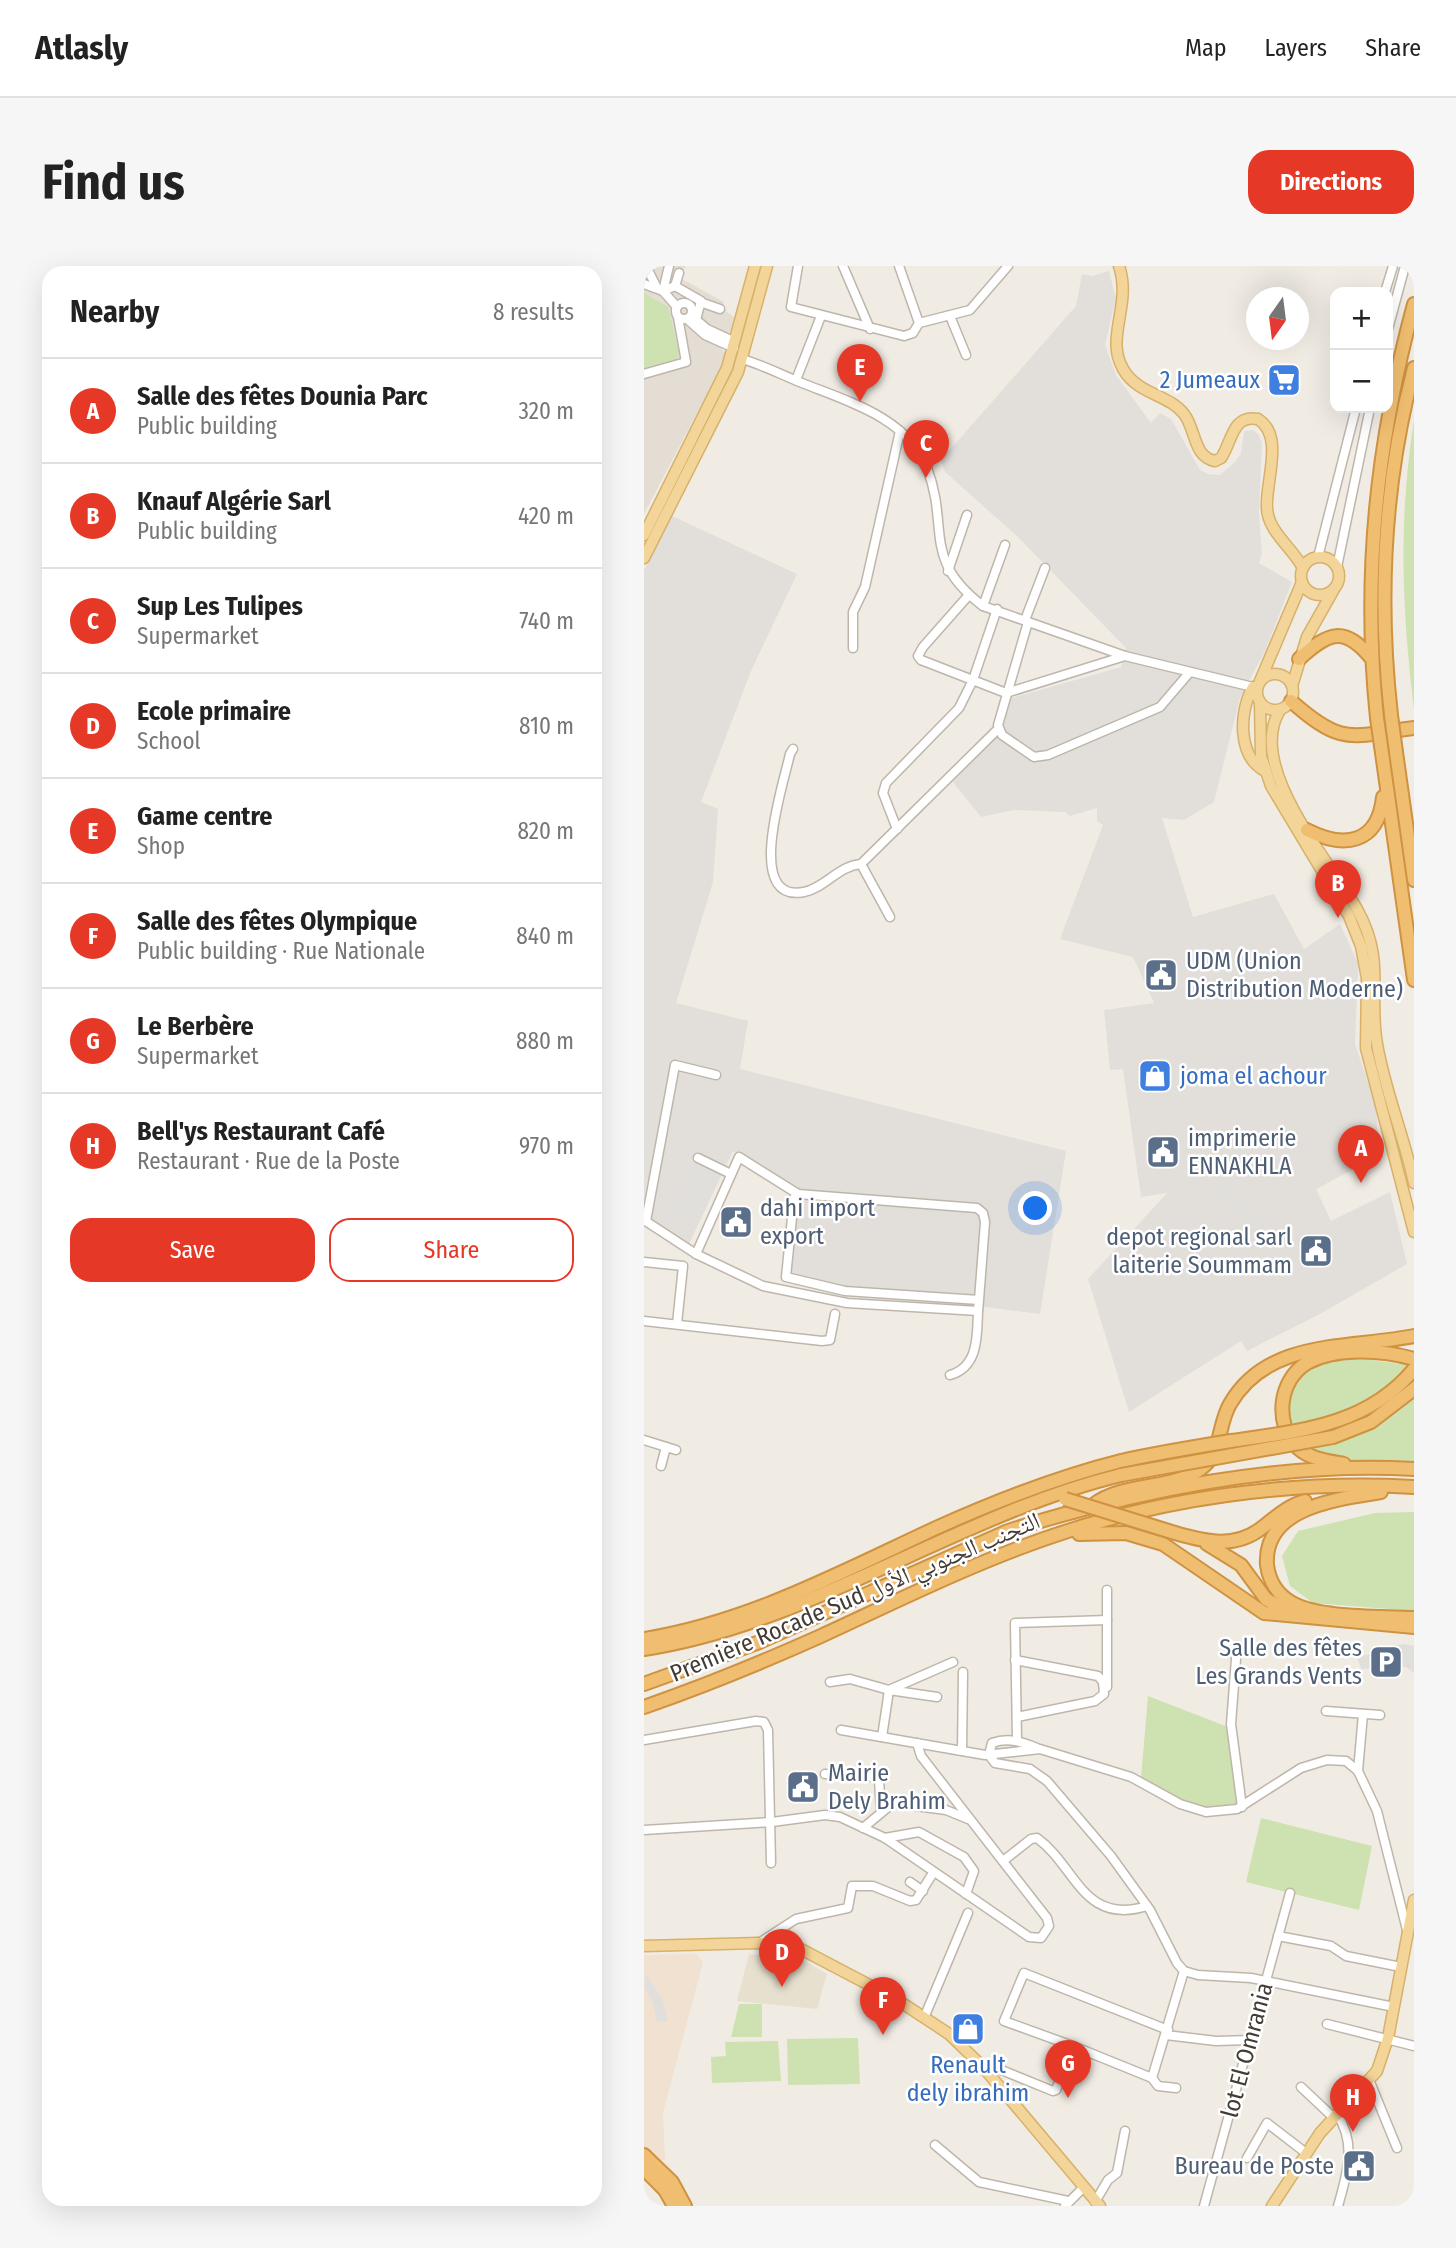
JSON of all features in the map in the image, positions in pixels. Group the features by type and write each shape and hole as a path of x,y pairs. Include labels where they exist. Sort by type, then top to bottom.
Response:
{"highway":[{"path":"1414,304 1391,393 1379,464 1371,552 1372,660 1377,718 1414,980"},
{"path":"1414,368 1398,442 1387,535 1385,628 1391,715 1414,880"},
{"path":"1299,659 1319,641 1339,635 1354,640 1372,660"},
{"path":"1291,701 1330,732 1343,736 1414,729"},
{"path":"1307,830 1332,841 1361,836 1374,825 1380,815 1385,779"},
{"path":"1087,1509 1111,1494 1198,1471 1216,1450 1225,1416 1236,1394 1281,1360 1315,1348 1414,1336"},
{"path":"1400,1468 1346,1464 1308,1455 1297,1447 1284,1424 1284,1394 1296,1372 1325,1356 1376,1352 1414,1359"},
{"path":"644,1649 693,1640 757,1621 1025,1504 1121,1468 1348,1419 1382,1401 1414,1369"},
{"path":"644,1639 691,1630 768,1604 856,1568 987,1506 1064,1477 1333,1437 1371,1422 1414,1389"},
{"name":"Première Rocade Sud التجنب الجنوبي الأول","path":"644,1684 757,1643 1008,1531 1087,1509 1220,1480 1309,1471 1414,1469"},
{"path":"1025,1504 1065,1499 1200,1541 1231,1542 1252,1534 1300,1503 1412,1487"},
{"name":"Première Rocade Sud التجنب الجنوبي الأول","path":"644,1707 757,1663 925,1586 1044,1539 1118,1516 1223,1497 1307,1488 1412,1487"},
{"path":"1347,1498 1301,1511 1276,1532 1267,1560 1273,1586 1294,1604 1309,1610 1413,1619"},
{"path":"1044,1539 1099,1532 1139,1536 1174,1550 1257,1610 1308,1619 1413,1619"},
{"path":"1200,1541 1241,1565 1259,1590 1275,1606 1308,1619"},
{"path":"644,2155 672,2182 685,2206"},
{"path":"644,2169 665,2190 674,2206"}],"main road":[{"path":"644,536 720,383 734,345 755,266"},
{"path":"644,558 729,392 742,359 767,266"},
{"path":"1119,266 1125,297 1116,346 1123,369 1138,386 1179,409 1190,422 1200,451 1206,459 1215,461 1222,458 1235,427 1242,420 1258,419 1268,427 1272,440 1268,518 1303,568 1301,582 1245,708 1244,738 1252,761 1265,771"},
{"path":"1292,549 1332,561 1337,567 1339,580 1312,626 1299,659 1291,701 1280,710 1270,734 1272,763 1282,787 1307,830 1357,909 1369,938 1377,978 1378,1048 1414,1183"},
{"path":"1303,568 1315,558"},
{"path":"1301,582 1313,594 1325,595 1333,591"},
{"path":"1257,685 1275,674 1287,679 1292,686"},
{"path":"1257,685 1260,703 1260,748 1265,771 1275,794 1349,916 1361,946 1367,978 1366,1048 1414,1232"},
{"path":"1260,703 1267,709 1280,710"},
{"path":"1272,2206 1306,2153 1335,2116 1370,2082 1380,2065 1388,2038 1414,1899"},
{"path":"644,1946 760,1943 808,1950 949,2034 983,2067 1097,2204"}],"street":[{"path":"646,266 651,280 686,316 734,345"},
{"path":"661,290 669,266"},
{"path":"798,266 789,305 821,316 904,336 912,333 919,323 970,310 1008,266"},
{"path":"843,266 870,329"},
{"path":"899,266 919,323"},
{"path":"1387,287 1393,266"},
{"path":"1393,310 1405,266"},
{"path":"675,286 679,273"},
{"path":"644,284 661,290 675,286 703,303 720,309"},
{"path":"686,316 703,303"},
{"path":"644,374 686,362 686,316"},
{"path":"796,380 821,316"},
{"path":"950,316 966,355"},
{"path":"742,359 870,410 900,431 915,447 927,466 948,570 968,596 983,606 1125,656 1189,673 1257,685"},
{"path":"1315,558 1355,413"},
{"path":"1337,567 1369,413"},
{"path":"853,648 853,612 864,587 900,431"},
{"path":"948,570 967,515"},
{"path":"983,606 1006,545"},
{"path":"793,749 769,848 774,874 780,887 790,893 812,890 842,869 861,864 998,729 1027,621 1045,568"},
{"path":"968,596 918,656 921,660 1006,693 1125,656"},
{"path":"897,829 883,793 886,783 958,708 973,680 997,609"},
{"path":"998,729 1026,753 1043,757 1160,707 1171,699 1189,673"},
{"path":"861,864 890,917"},
{"path":"716,1075 675,1065 645,1221 696,1254 763,1286 847,1303 978,1311"},
{"path":"696,1254 740,1157 798,1194 977,1209 983,1213 985,1222 975,1352 965,1366 950,1375"},
{"path":"698,1158 731,1174"},
{"path":"798,1194 794,1198 786,1277 845,1292 979,1300"},
{"path":"644,1262 683,1266 677,1324"},
{"path":"644,1321 822,1341 830,1340 835,1314"},
{"path":"645,1443 676,1450"},
{"path":"661,1466 666,1447"},
{"path":"1107,1590 1107,1687"},
{"path":"1017,1740 1015,1628 1019,1620 1107,1620"},
{"path":"1237,1646 1231,1724 1242,1807"},
{"path":"1015,1660 1098,1676 1103,1682 1104,1694 1095,1701 1017,1717"},
{"path":"889,1690 953,1662"},
{"path":"962,1751 963,1672"},
{"path":"831,1682 850,1679 889,1690 937,1698"},
{"path":"882,1737 889,1690"},
{"path":"1326,1712 1380,1715"},
{"path":"1359,1771 1363,1714"},
{"path":"644,1740 756,1721 764,1722 768,1730 771,1863"},
{"path":"841,1730 989,1755 1040,1749"},
{"path":"989,1755 994,1741 1017,1740 1131,1777 1195,1810 1220,1812 1242,1807 1301,1768 1315,1763 1346,1761 1359,1771 1377,1811 1407,1932"},
{"path":"644,1829 834,1816 885,1838 1029,1937 1041,1938 1049,1926 1047,1918 921,1756 917,1743"},
{"path":"989,1755 995,1763 1030,1769 1040,1774 1111,1856 1147,1906 1184,1971 1198,1975 1265,1980 1394,2007"},
{"path":"825,1774 875,1777 879,1780 881,1811"},
{"path":"863,1828 894,1803 946,1810 970,1820"},
{"path":"885,1838 919,1832 964,1857 974,1871 966,1895"},
{"path":"1003,1861 1031,1839 1037,1838 1094,1903 1114,1908 1147,1906"},
{"path":"760,1943 796,1919 848,1908 852,1886 869,1885 910,1901 923,1891 933,1873"},
{"path":"910,1882 923,1891"},
{"name":"lot El Omrania","path":"1204,2206 1290,1893"},
{"path":"924,2018 968,1913"},
{"path":"1278,1936 1328,1945 1346,1956 1401,1967"},
{"path":"1152,2078 1184,1971"},
{"path":"1176,2088 1158,2086 1152,2078 1004,2021 1024,1973 1167,2033 1207,2040 1250,2040"},
{"path":"1327,2024 1414,2046"},
{"path":"983,2067 994,2067 1053,2091 1056,2090 1073,2046"},
{"path":"1370,2082 1397,2148"},
{"path":"1301,2087 1335,2116 1349,2138 1350,2157 1338,2206"},
{"path":"1247,2158 1266,2123 1306,2153"},
{"path":"1097,2204 1108,2180 1117,2174 1125,2131"},
{"path":"935,2144 979,2182 1066,2203 1082,2189"}],"shaded area":[{"path":"644,266 685,266 682,279 724,302 722,308 734,317 730,332 723,334 720,347 725,353 719,371 644,514"},
{"path":"1109,271 1116,299 1105,345 1116,375 1151,423 1160,413 1171,419 1200,470 1208,474 1220,475 1235,462 1241,453 1244,431 1253,430 1258,434 1262,443 1259,513 1262,554 1259,563 1292,582 1265,651 1240,698 1214,802 1184,820 1162,818 1193,917 1274,894 1304,949 1340,924 1358,963 1355,1044 1376,1106 1378,1136 1353,1138 1358,1167 1316,1189 1331,1221 1390,1192 1407,1264 1318,1315 1247,1351 1241,1341 1129,1412 1088,1279 1167,1193 1141,1197 1123,1069 1110,1070 1104,1010 1154,1003 1133,957 1060,939 1103,825 1097,821 1097,808 1070,816 1065,812 1014,810 981,817 953,782 996,734 1012,698 1121,667 1126,648 1017,536 945,472 941,460 1076,306 1082,274 1092,276"},
{"path":"672,516 797,574 751,671 701,802 718,809 713,882 676,1003 748,1021 740,1069 1066,1151 1040,1314 783,1281 793,1185 733,1151 689,1244 644,1215 644,570"},
{"path":"1358,965 1352,1015 1341,1015 1331,982"},
{"path":"696,1165 720,1176 698,1220 675,1209"},
{"path":"1224,1180 1260,1238 1253,1242 1218,1184"},
{"name":"Salle des fêtes Les Grands Vents","path":"1404,1644 1414,1646 1414,1673 1406,1667 1361,1669 1357,1657 1370,1654 1370,1650"},
{"path":"696,1954 703,1962 663,2113 665,2160 660,2160 644,2148 644,1955"},
{"path":"749,1954 805,1961 827,1974 817,2009 737,2001"},
{"path":"646,1975 662,1998 668,2021 657,2022 653,2002 644,1987"},
{"path":"883,2000 900,2010 896,2017 891,2015 886,2023 873,2015"}],"green space":[{"path":"644,293 668,307 679,352 677,360 644,370"},
{"path":"1414,420 1414,710 1405,601 1404,530"},
{"path":"1364,1359 1414,1366 1414,1462 1327,1458 1305,1448 1290,1427 1288,1401 1300,1378 1311,1369 1324,1364"},
{"path":"1414,1512 1414,1611 1313,1603 1290,1586 1282,1556 1298,1531 1375,1513"},
{"path":"1148,1696 1228,1727 1239,1805 1202,1808 1187,1805 1141,1778"},
{"path":"1261,1818 1372,1846 1359,1910 1246,1882"},
{"path":"739,2004 762,2004 762,2037 731,2037"},
{"path":"858,2038 860,2084 788,2085 787,2039"},
{"path":"778,2041 781,2081 712,2083 711,2057 726,2056 725,2042"}],"place":[{"name":"2 Jumeaux","path":"1284,380"},
{"name":"Game centre","path":"860,402"},
{"name":"Sup Les Tulipes","path":"926,478"},
{"name":"Knauf Algérie Sarl","path":"1338,918"},
{"name":"UDM (Union Distribution Moderne)","path":"1161,975"},
{"name":"joma el achour","path":"1155,1076"},
{"name":"imprimerie ENNAKHLA","path":"1163,1152"},
{"name":"Salle des fêtes Dounia Parc","path":"1361,1183"},
{"name":"dahi import export","path":"736,1222"},
{"name":"depot regional sarl laiterie Soummam","path":"1316,1251"},
{"name":"Salle des fêtes Les Grands Vents","path":"1386,1662"},
{"name":"Mairie Dely Brahim","path":"803,1787"},
{"name":"Ecole primaire","path":"782,1987"},
{"name":"Renault dely ibrahim","path":"968,2029"},
{"name":"Salle des fêtes Olympique","path":"883,2035"},
{"name":"Le Berbère","path":"1068,2098"},
{"name":"Bell'ys Restaurant Café","path":"1353,2132"},
{"name":"Bureau de Poste","path":"1359,2166"}]}
